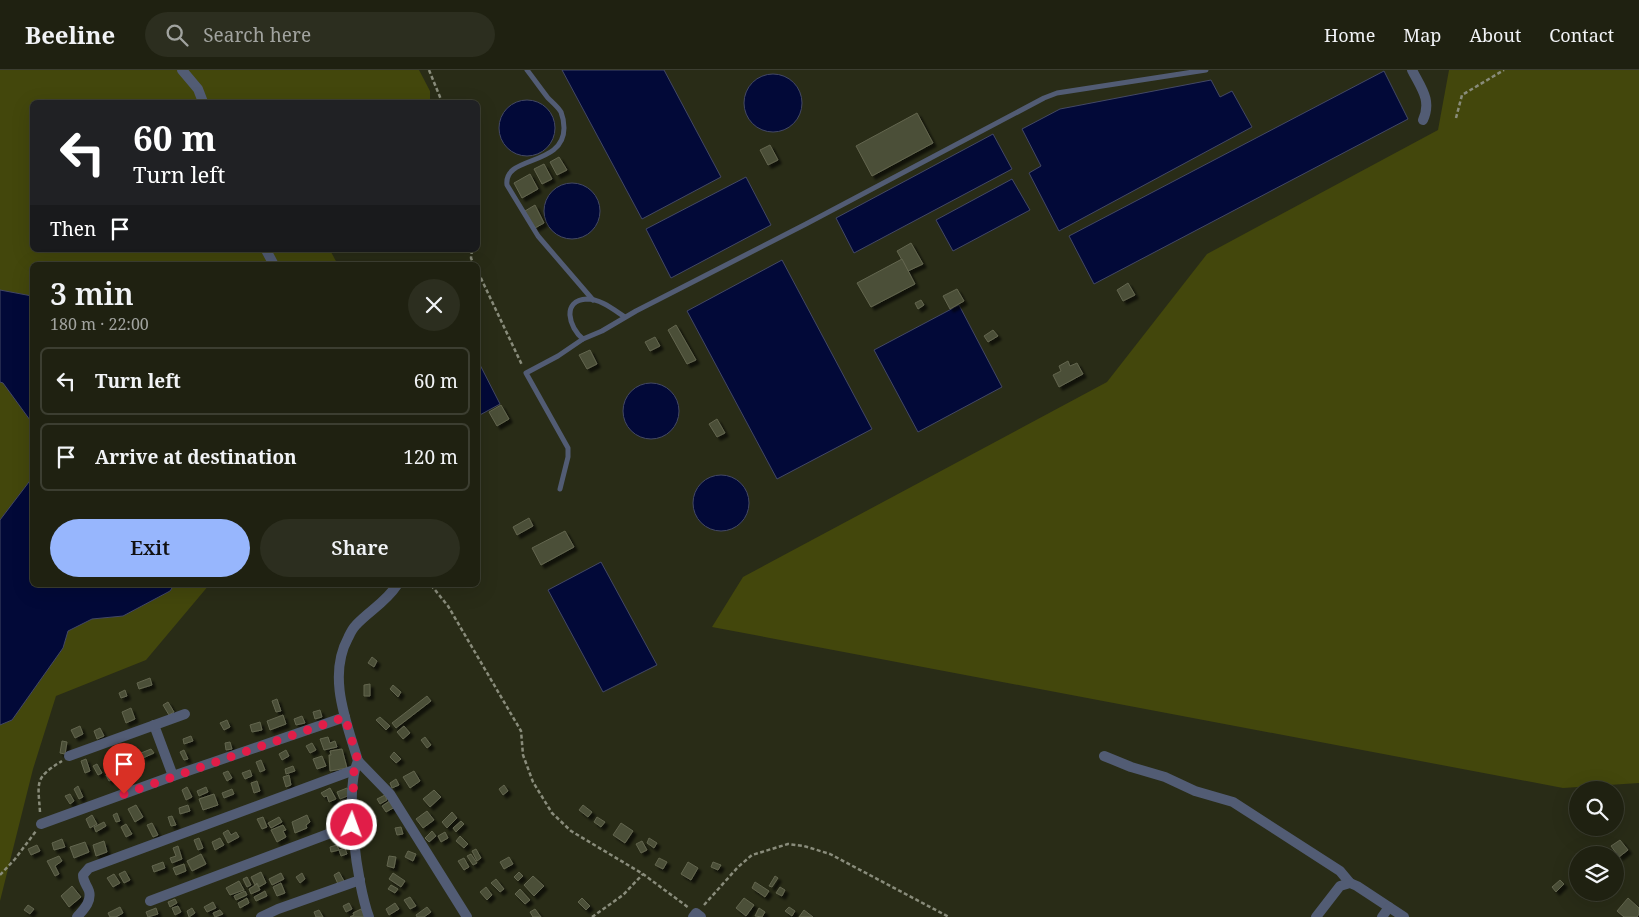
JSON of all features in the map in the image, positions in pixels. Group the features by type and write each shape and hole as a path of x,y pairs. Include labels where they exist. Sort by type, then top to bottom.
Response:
{"street":[{"path":"182,70 198,89 202,100"},
{"path":"1412,70 1426,100 1428,111 1423,120"},
{"path":"369,917 360,880 352,825 356,766 339,685 339,668 343,648 354,626 384,601 395,587"},
{"path":"69,756 184,714"},
{"path":"41,824 345,717"},
{"path":"154,725 173,776"},
{"path":"1104,756 1131,768 1165,777 1195,791 1233,802 1340,871 1350,883 1358,886 1404,917"},
{"path":"77,917 90,898 83,875 90,868 356,766"},
{"path":"356,766 390,794 467,917"},
{"path":"150,901 352,825"},
{"path":"261,917 278,909 360,880"},
{"path":"1316,917 1340,886 1350,883"},
{"path":"1382,917 1389,907"}],"lane":[{"path":"527,70 561,113 564,123 564,134 560,143 551,152 538,160 519,166 511,171 507,176 507,185 538,236 593,300"},
{"path":"560,489 568,457 568,448 526,373 558,356 583,339 602,331 625,317 1044,98 1057,93 1206,70"},
{"path":"583,339 574,330 570,316 570,309 576,303 585,299 593,300 603,303 625,317"}],"path":[{"path":"430,70 441,100"},
{"path":"1456,118 1462,95 1504,70"},
{"path":"480,276 526,373"},
{"path":"433,587 448,606 521,731 523,755 534,782 552,813 571,831 642,874 697,916 738,867 752,855 788,844 804,846 830,854 950,917"},
{"path":"592,917 623,895 642,874"}],"green space":[{"path":"0,70 419,70 430,91 430,100 30,100 30,252 331,252 336,262 30,262 30,296 0,290"},
{"path":"1449,70 1639,70 1639,783 1624,784 1624,781 1569,781 1569,788 1563,788 712,627 743,577 1107,382 1207,254 1438,130"},
{"path":"0,382 3,382 30,420 30,481 0,520"},
{"path":"173,587 207,587 146,660 56,696 33,769 0,901 0,725 12,720 63,648 68,631 92,619 123,616 170,591"}],"shaded area":[{"path":"562,70 664,70 721,177 642,219"},
{"path":"1384,71 1408,119 1094,284 1069,236"},
{"path":"773,74 784,76 797,87 802,103 800,114 789,127 773,132 762,130 749,119 744,103 746,92 757,79"},
{"path":"1211,80 1220,97 1232,91 1252,127 1059,231 1029,173 1041,166 1022,129 1060,109"},
{"path":"527,100 538,102 547,108 553,117 555,128 553,139 547,148 538,154 527,156 516,154 507,148 501,139 499,128 501,117 507,108 516,102"},
{"path":"993,134 1012,169 854,253 836,218"},
{"path":"746,177 771,225 671,278 646,229"},
{"path":"1012,179 1030,210 953,251 936,220"},
{"path":"572,183 583,185 592,191 598,200 600,211 598,222 592,231 583,237 572,239 561,237 552,231 546,222 544,211 546,200 552,191 561,185"},
{"path":"782,260 872,429 777,479 687,311"},
{"path":"0,290 30,296 30,420 3,383 0,382"},
{"path":"959,305 1002,387 918,432 874,350"},
{"path":"480,365 500,404 480,415"},
{"path":"651,383 662,385 671,391 677,400 679,411 677,422 671,431 662,437 651,439 640,437 631,431 625,422 623,411 625,400 631,391 640,385"},
{"path":"721,475 732,477 741,483 747,492 749,503 747,514 741,523 732,529 721,531 710,529 701,523 695,514 693,503 695,492 701,483 710,477"},
{"path":"30,481 30,587 173,587 170,591 123,616 92,619 68,631 63,648 12,720 0,725 0,520"},
{"path":"601,562 657,665 603,692 548,590"}],"building":[{"path":"917,113 933,143 872,176 856,146"},
{"path":"770,145 778,160 768,165 760,150"},
{"path":"559,157 567,170 557,175 550,162"},
{"path":"544,164 552,179 542,184 534,169"},
{"path":"530,174 538,189 522,198 514,183"},
{"path":"535,205 544,223 535,228 525,211"},
{"path":"911,243 923,264 908,271 897,251"},
{"path":"902,259 915,284 871,307 857,283"},
{"path":"1128,283 1135,295 1123,301 1117,290"},
{"path":"957,289 964,301 950,309 943,296"},
{"path":"921,300 924,305 918,309 915,303"},
{"path":"676,325 696,360 687,364 668,330"},
{"path":"993,330 998,336 988,342 984,336"},
{"path":"655,337 660,346 650,351 645,342"},
{"path":"590,350 597,364 587,369 579,355"},
{"path":"1068,361 1070,366 1077,363 1083,374 1059,387 1053,375 1061,371 1059,366"},
{"path":"501,405 509,419 497,426 489,412"},
{"path":"717,419 725,433 717,437 709,424"},
{"path":"529,518 533,526 517,535 513,527"},
{"path":"565,531 574,547 541,565 532,548"},
{"path":"372,657 377,661 374,667 368,663"},
{"path":"150,678 152,685 139,689 137,683"},
{"path":"370,684 370,696 364,696 364,685"},
{"path":"393,685 401,692 398,697 390,689"},
{"path":"125,690 127,696 121,698 119,693"},
{"path":"427,696 431,701 396,728 392,723"},
{"path":"277,699 281,711 276,712 272,701"},
{"path":"168,702 174,712 169,715 163,705"},
{"path":"131,708 135,719 126,723 122,712"},
{"path":"320,710 322,717 315,719 313,712"},
{"path":"283,715 286,724 270,730 267,721"},
{"path":"302,716 305,723 296,725 294,719"},
{"path":"380,717 390,726 386,730 376,720"},
{"path":"227,720 230,727 224,730 220,723"},
{"path":"260,722 262,730 252,732 250,725"},
{"path":"80,726 83,734 75,738 71,730"},
{"path":"404,726 410,733 403,739 397,732"},
{"path":"100,728 104,736 97,739 94,731"},
{"path":"191,736 193,741 184,744 183,739"},
{"path":"328,737 330,743 335,741 337,747 324,750 320,739"},
{"path":"425,737 431,745 427,748 421,740"},
{"path":"62,741 67,742 65,754 60,753"},
{"path":"230,742 232,749 226,750 225,743"},
{"path":"312,743 316,750 310,753 306,746"},
{"path":"151,749 154,753 143,758 141,753"},
{"path":"342,749 347,768 330,771 330,751"},
{"path":"184,750 188,759 184,760 180,752"},
{"path":"286,750 289,756 282,760 279,754"},
{"path":"394,752 401,759 396,763 390,757"},
{"path":"119,753 122,764 116,766 112,755"},
{"path":"322,756 326,766 317,769 313,759"},
{"path":"86,759 90,771 85,773 81,761"},
{"path":"261,760 265,770 260,772 256,762"},
{"path":"97,764 102,773 98,775 93,766"},
{"path":"293,766 295,771 286,774 285,769"},
{"path":"128,768 132,779 126,781 123,770"},
{"path":"121,769 125,786 122,787 118,770"},
{"path":"250,770 252,776 245,779 242,773"},
{"path":"114,771 116,777 109,781 106,775"},
{"path":"228,771 232,778 227,781 223,773"},
{"path":"414,771 420,781 410,788 403,777"},
{"path":"289,775 291,785 286,787 283,777"},
{"path":"396,779 399,785 392,788 390,783"},
{"path":"257,781 260,791 254,793 251,783"},
{"path":"504,785 508,791 503,795 499,789"},
{"path":"78,786 83,797 79,799 74,789"},
{"path":"187,787 192,797 186,800 182,790"},
{"path":"206,787 208,792 199,796 197,791"},
{"path":"330,788 336,799 329,802 327,796 324,797 321,793"},
{"path":"347,788 350,795 340,799 337,792"},
{"path":"232,789 234,794 224,798 222,793"},
{"path":"434,790 441,797 430,807 423,799"},
{"path":"70,794 74,801 70,804 65,796"},
{"path":"214,794 218,805 203,810 199,799"},
{"path":"385,795 387,800 380,804 377,799"},
{"path":"391,800 395,807 386,812 382,806"},
{"path":"136,805 143,817 135,822 128,809"},
{"path":"188,805 190,811 180,814 179,808"},
{"path":"583,805 592,812 588,817 579,810"},
{"path":"427,811 434,820 423,828 416,819"},
{"path":"452,812 457,818 447,828 442,822"},
{"path":"117,813 120,821 116,822 113,815"},
{"path":"92,815 97,824 90,828 86,819"},
{"path":"307,815 310,822 306,825 307,828 295,833 292,822"},
{"path":"172,816 176,825 171,826 168,817"},
{"path":"263,817 267,827 262,829 257,819"},
{"path":"279,817 282,822 271,828 268,823"},
{"path":"597,817 605,822 601,827 594,822"},
{"path":"461,821 464,824 456,832 453,828"},
{"path":"104,822 106,826 96,832 94,827"},
{"path":"152,823 158,835 153,837 147,825"},
{"path":"621,823 633,831 625,843 613,835"},
{"path":"126,824 132,834 126,837 121,827"},
{"path":"283,825 286,830 283,831 286,837 277,842 271,830"},
{"path":"401,827 403,834 397,835 395,828"},
{"path":"228,830 231,835 236,832 239,837 228,843 223,833"},
{"path":"432,831 436,836 429,842 425,838"},
{"path":"445,832 448,838 441,842 438,836"},
{"path":"460,836 468,844 464,848 456,841"},
{"path":"199,838 203,848 198,850 194,840"},
{"path":"220,838 224,845 215,850 212,842"},
{"path":"649,838 657,843 654,848 647,843"},
{"path":"62,839 65,847 54,850 52,843"},
{"path":"1620,840 1628,850 1624,853 1624,846 1611,846"},
{"path":"104,841 107,852 96,856 93,845"},
{"path":"642,841 647,850 641,853 636,844"},
{"path":"85,842 89,852 74,858 70,847"},
{"path":"37,845 40,851 31,855 28,849"},
{"path":"337,845 339,850 331,852 330,847"},
{"path":"178,846 182,859 172,863 170,858 176,856 173,848"},
{"path":"345,848 347,854 341,856 339,850"},
{"path":"476,849 481,858 477,861 472,851"},
{"path":"408,851 416,854 413,861 405,857"},
{"path":"201,854 206,864 192,871 187,861"},
{"path":"471,854 477,863 473,865 467,856"},
{"path":"59,856 62,861 55,866 59,874 55,876 47,861"},
{"path":"389,856 396,857 394,868 387,866"},
{"path":"509,857 513,864 504,869 500,862"},
{"path":"464,858 469,867 464,870 458,861"},
{"path":"659,858 667,862 663,869 655,865"},
{"path":"163,862 165,868 154,872 152,866"},
{"path":"688,862 698,868 691,880 681,874"},
{"path":"713,862 721,865 718,870 711,867"},
{"path":"184,864 186,871 176,875 173,868"},
{"path":"125,871 130,880 124,883 119,874"},
{"path":"261,872 266,883 259,887 257,883 255,885 251,877"},
{"path":"339,872 344,881 338,884 334,875"},
{"path":"519,872 523,876 518,881 514,877"},
{"path":"281,873 284,879 272,885 269,879"},
{"path":"302,873 305,879 300,883 296,877"},
{"path":"393,873 405,881 401,887 389,879"},
{"path":"114,874 120,883 113,887 107,878"},
{"path":"533,876 544,886 534,896 524,885"},
{"path":"775,876 778,878 772,887 769,886"},
{"path":"247,877 251,885 247,887 243,879"},
{"path":"496,879 504,889 500,892 491,883"},
{"path":"1560,880 1564,884 1556,892 1552,887"},
{"path":"239,881 244,890 230,895 226,888"},
{"path":"755,882 769,891 765,897 752,888"},
{"path":"281,883 285,893 277,896 273,887"},
{"path":"257,884 260,890 251,894 249,889"},
{"path":"391,885 398,889 395,893 388,889"},
{"path":"72,886 81,897 69,907 61,896"},
{"path":"486,887 492,895 487,900 480,892"},
{"path":"780,887 785,890 782,896 776,893"},
{"path":"520,889 530,900 525,904 515,894"},
{"path":"245,891 247,895 236,900 234,896"},
{"path":"265,891 267,896 256,901 254,897"},
{"path":"410,897 416,906 410,909 404,900"},
{"path":"247,898 249,903 240,908 238,903"},
{"path":"582,898 590,906 586,910 578,902"},
{"path":"744,898 754,905 746,916 736,908"},
{"path":"1628,898 1639,908 1637,917 1624,917 1617,911"},
{"path":"175,899 177,903 170,907 168,902"},
{"path":"213,902 216,908 207,912 204,907"},
{"path":"349,903 352,909 346,912 343,906"},
{"path":"395,903 399,909 389,915 386,909"},
{"path":"28,905 34,909 30,914 24,910"},
{"path":"178,906 181,912 175,915 172,908"},
{"path":"120,907 123,913 116,917 110,917 108,913"},
{"path":"427,907 431,912 424,917 417,917 416,915"},
{"path":"789,907 795,911 792,916 785,911"},
{"path":"156,908 158,914 148,917 146,912"},
{"path":"192,908 195,913 189,917 187,911"},
{"path":"759,908 765,912 762,917 755,916"},
{"path":"361,909 366,917 350,917 354,915 353,913"},
{"path":"535,909 541,917 533,917 530,912"},
{"path":"220,910 223,914 215,917 213,913"},
{"path":"319,910 323,917 316,917 314,912"},
{"path":"804,910 813,917 799,917"}],"route":[{"path":"124,794 345,717 358,761 354,770 352,825"}]}
